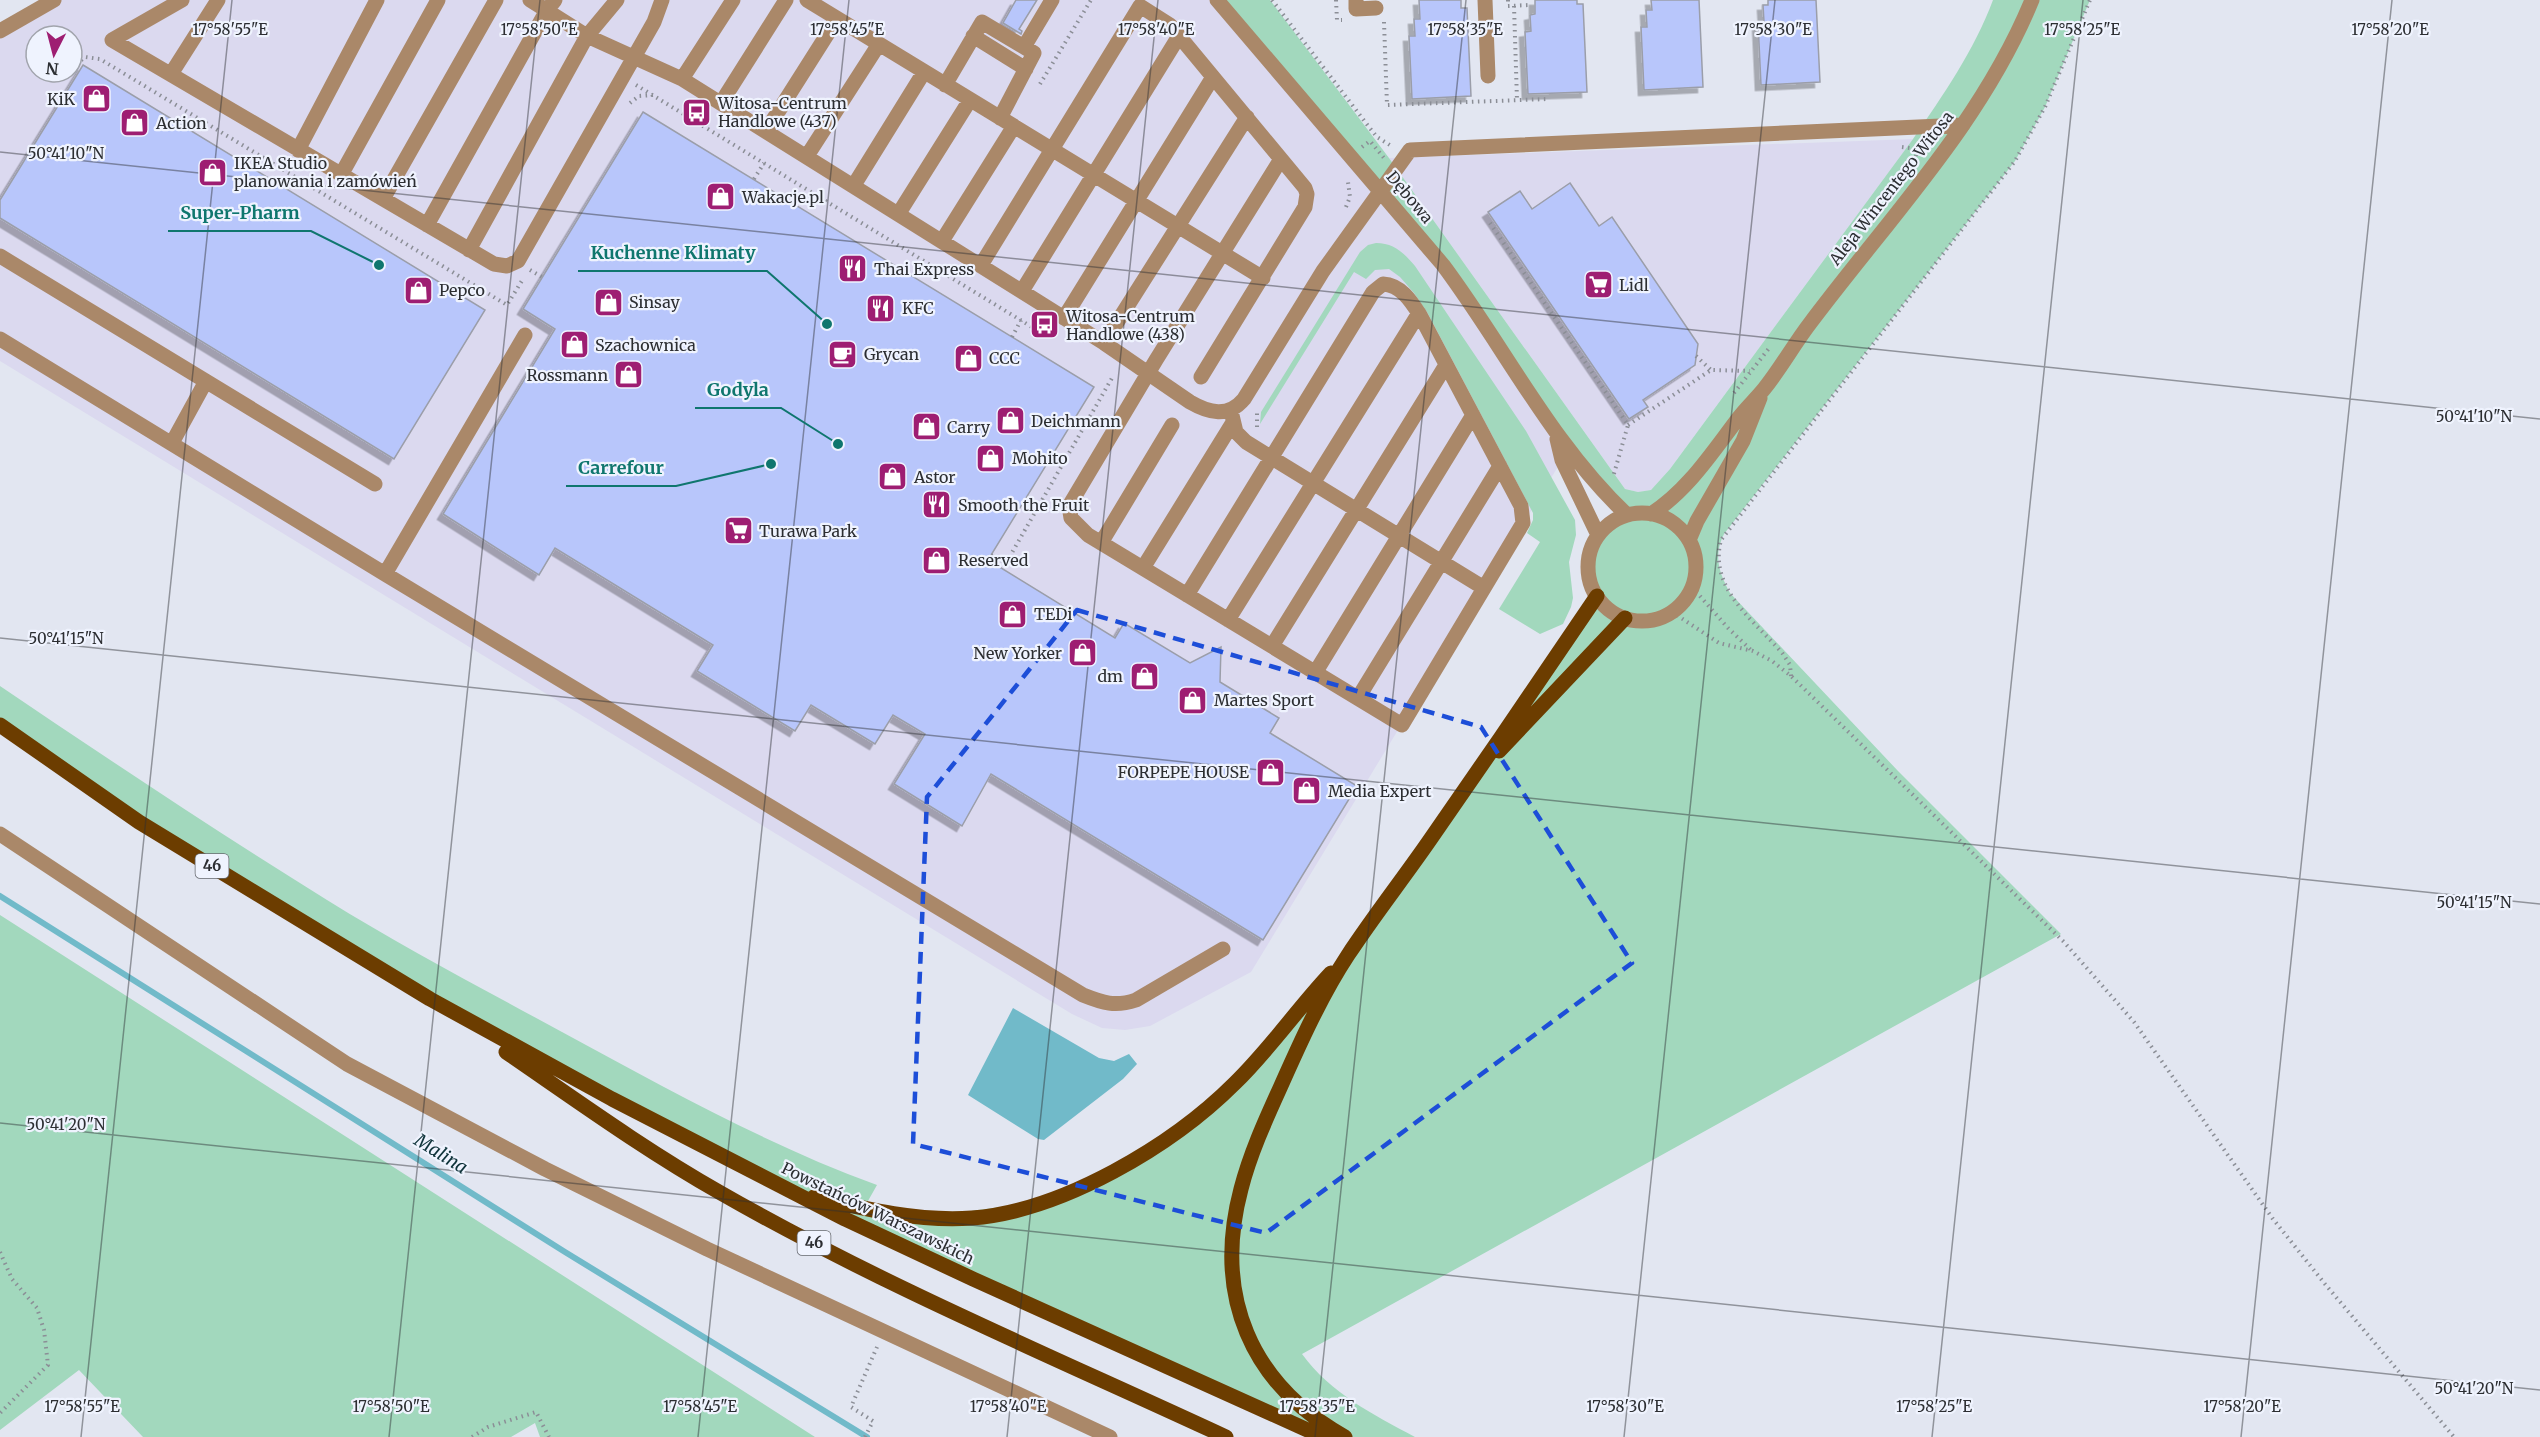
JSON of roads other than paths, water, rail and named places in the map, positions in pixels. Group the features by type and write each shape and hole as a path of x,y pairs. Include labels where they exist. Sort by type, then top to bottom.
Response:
{"main road":[{"path":"1345,1437 1307,1413 1288,1396 1263,1366 1245,1330 1236,1302 1232,1275 1237,1207 1255,1145 1304,1036 1347,956 1482,765 1597,596"},
{"path":"1482,765 1518,733 1625,618"},
{"name":"Powstańców Warszawskich","path":"0,725 139,822 430,999 612,1100 973,1280 1323,1437"},
{"path":"791,1191 863,1208 927,1217 971,1218 1018,1209 1075,1190 1103,1177 1163,1142 1217,1100 1260,1057 1314,991 1347,956"},
{"name":"Powstańców Warszawskich","path":"430,999 663,1158 744,1206 903,1287 1226,1437"}],"street":[{"path":"0,31 54,0"},
{"path":"182,0 112,40 469,250 494,264 507,266 518,261 654,22 662,0"},
{"path":"171,74 218,0"},
{"path":"298,150 377,0"},
{"path":"341,175 438,0"},
{"path":"383,199 496,0"},
{"path":"530,0 551,5 586,36 682,79 899,213 1104,343 1203,409 1232,418"},
{"path":"469,250 586,36 617,0"},
{"path":"682,79 733,0"},
{"path":"721,103 786,0"},
{"path":"807,0 1263,278"},
{"path":"1024,47 1052,0"},
{"name":"Dębowa","path":"1217,0 1380,189 1467,297 1555,433 1627,515"},
{"path":"1356,0 1356,9 1380,13"},
{"path":"1485,0 1488,76"},
{"name":"Aleja Wincentego Witosa","path":"1651,514 1685,486 1742,413 1764,390 1809,323 1963,125 1991,85 2015,40 2032,0"},
{"path":"427,225 551,5"},
{"path":"981,265 1140,6 1163,19 1179,36 1305,188 1307,201 1263,278 1201,377"},
{"path":"766,131 837,19"},
{"path":"942,241 1007,122 1034,53 982,22 945,85"},
{"path":"973,36 1026,69"},
{"path":"1022,291 1179,36"},
{"path":"807,156 879,44"},
{"path":"854,185 924,72"},
{"path":"1064,318 1213,77"},
{"path":"899,213 970,100"},
{"path":"1104,343 1247,117"},
{"path":"1143,568 1323,271 1410,150 1963,125"},
{"path":"1187,595 1378,286 1383,284 1396,287 1419,314 1521,506 1523,523 1402,725 1315,673 1101,543 1077,526 1069,513 1069,506 1281,159"},
{"path":"0,256 375,484"},
{"path":"1228,620 1419,314"},
{"path":"385,574 525,335"},
{"path":"0,339 1083,995 1105,1004 1123,1004 1136,1000 1223,949"},
{"path":"1272,646 1446,364"},
{"path":"172,442 206,381"},
{"name":"Aleja Wincentego Witosa","path":"1689,540 1697,521 1743,441 1764,390"},
{"path":"1315,673 1473,415"},
{"path":"1232,418 1236,432 1246,442 1484,588"},
{"path":"1101,543 1172,425"},
{"name":"Dębowa","path":"1555,433 1562,460 1598,535"},
{"path":"1358,698 1500,466"},
{"path":"1651,514 1673,523 1689,540 1695,555 1696,572 1692,587 1684,601 1672,612 1657,619 1641,621 1614,613 1597,596 1590,582 1588,566 1591,549 1598,535 1611,522 1627,515 1651,514"},
{"path":"0,834 347,1064 544,1169 706,1249 1110,1437"}],"water":[{"path":"1013,1008 1099,1058 1114,1061 1129,1054 1137,1064 1123,1079 1044,1140 1038,1139 968,1095"}],"waterway":[{"name":"Malina","path":"0,896 565,1252 867,1437"}],"place":[{"name":"KiK","path":"96,99"},
{"name":"Witosa-Centrum Handlowe (437)","path":"697,112"},
{"name":"Action","path":"135,123"},
{"name":"IKEA Studio planowania i zamówień","path":"213,172"},
{"name":"Wakacje.pl","path":"721,197"},
{"name":"Super-Pharm","path":"379,265"},
{"name":"Thai Express","path":"853,269"},
{"name":"Lidl","path":"1598,285"},
{"name":"Pepco","path":"418,290"},
{"name":"Sinsay","path":"608,302"},
{"name":"KFC","path":"881,308"},
{"name":"Kuchenne Klimaty","path":"827,324"},
{"name":"Witosa-Centrum Handlowe (438)","path":"1045,325"},
{"name":"Szachownica","path":"574,345"},
{"name":"Grycan","path":"843,354"},
{"name":"CCC","path":"968,358"},
{"name":"Rossmann","path":"629,375"},
{"name":"Deichmann","path":"1010,421"},
{"name":"Carry","path":"926,427"},
{"name":"Godyla","path":"838,444"},
{"name":"Mohito","path":"991,458"},
{"name":"Carrefour","path":"771,464"},
{"name":"Astor","path":"893,477"},
{"name":"Smooth the Fruit","path":"937,505"},
{"name":"Turawa Park","path":"738,531"},
{"name":"Reserved","path":"937,560"},
{"name":"TEDi","path":"1013,614"},
{"name":"New Yorker","path":"1083,653"},
{"name":"dm","path":"1144,676"},
{"name":"Martes Sport","path":"1193,700"},
{"name":"FORPEPE HOUSE","path":"1270,772"},
{"name":"Media Expert","path":"1307,791"}]}
